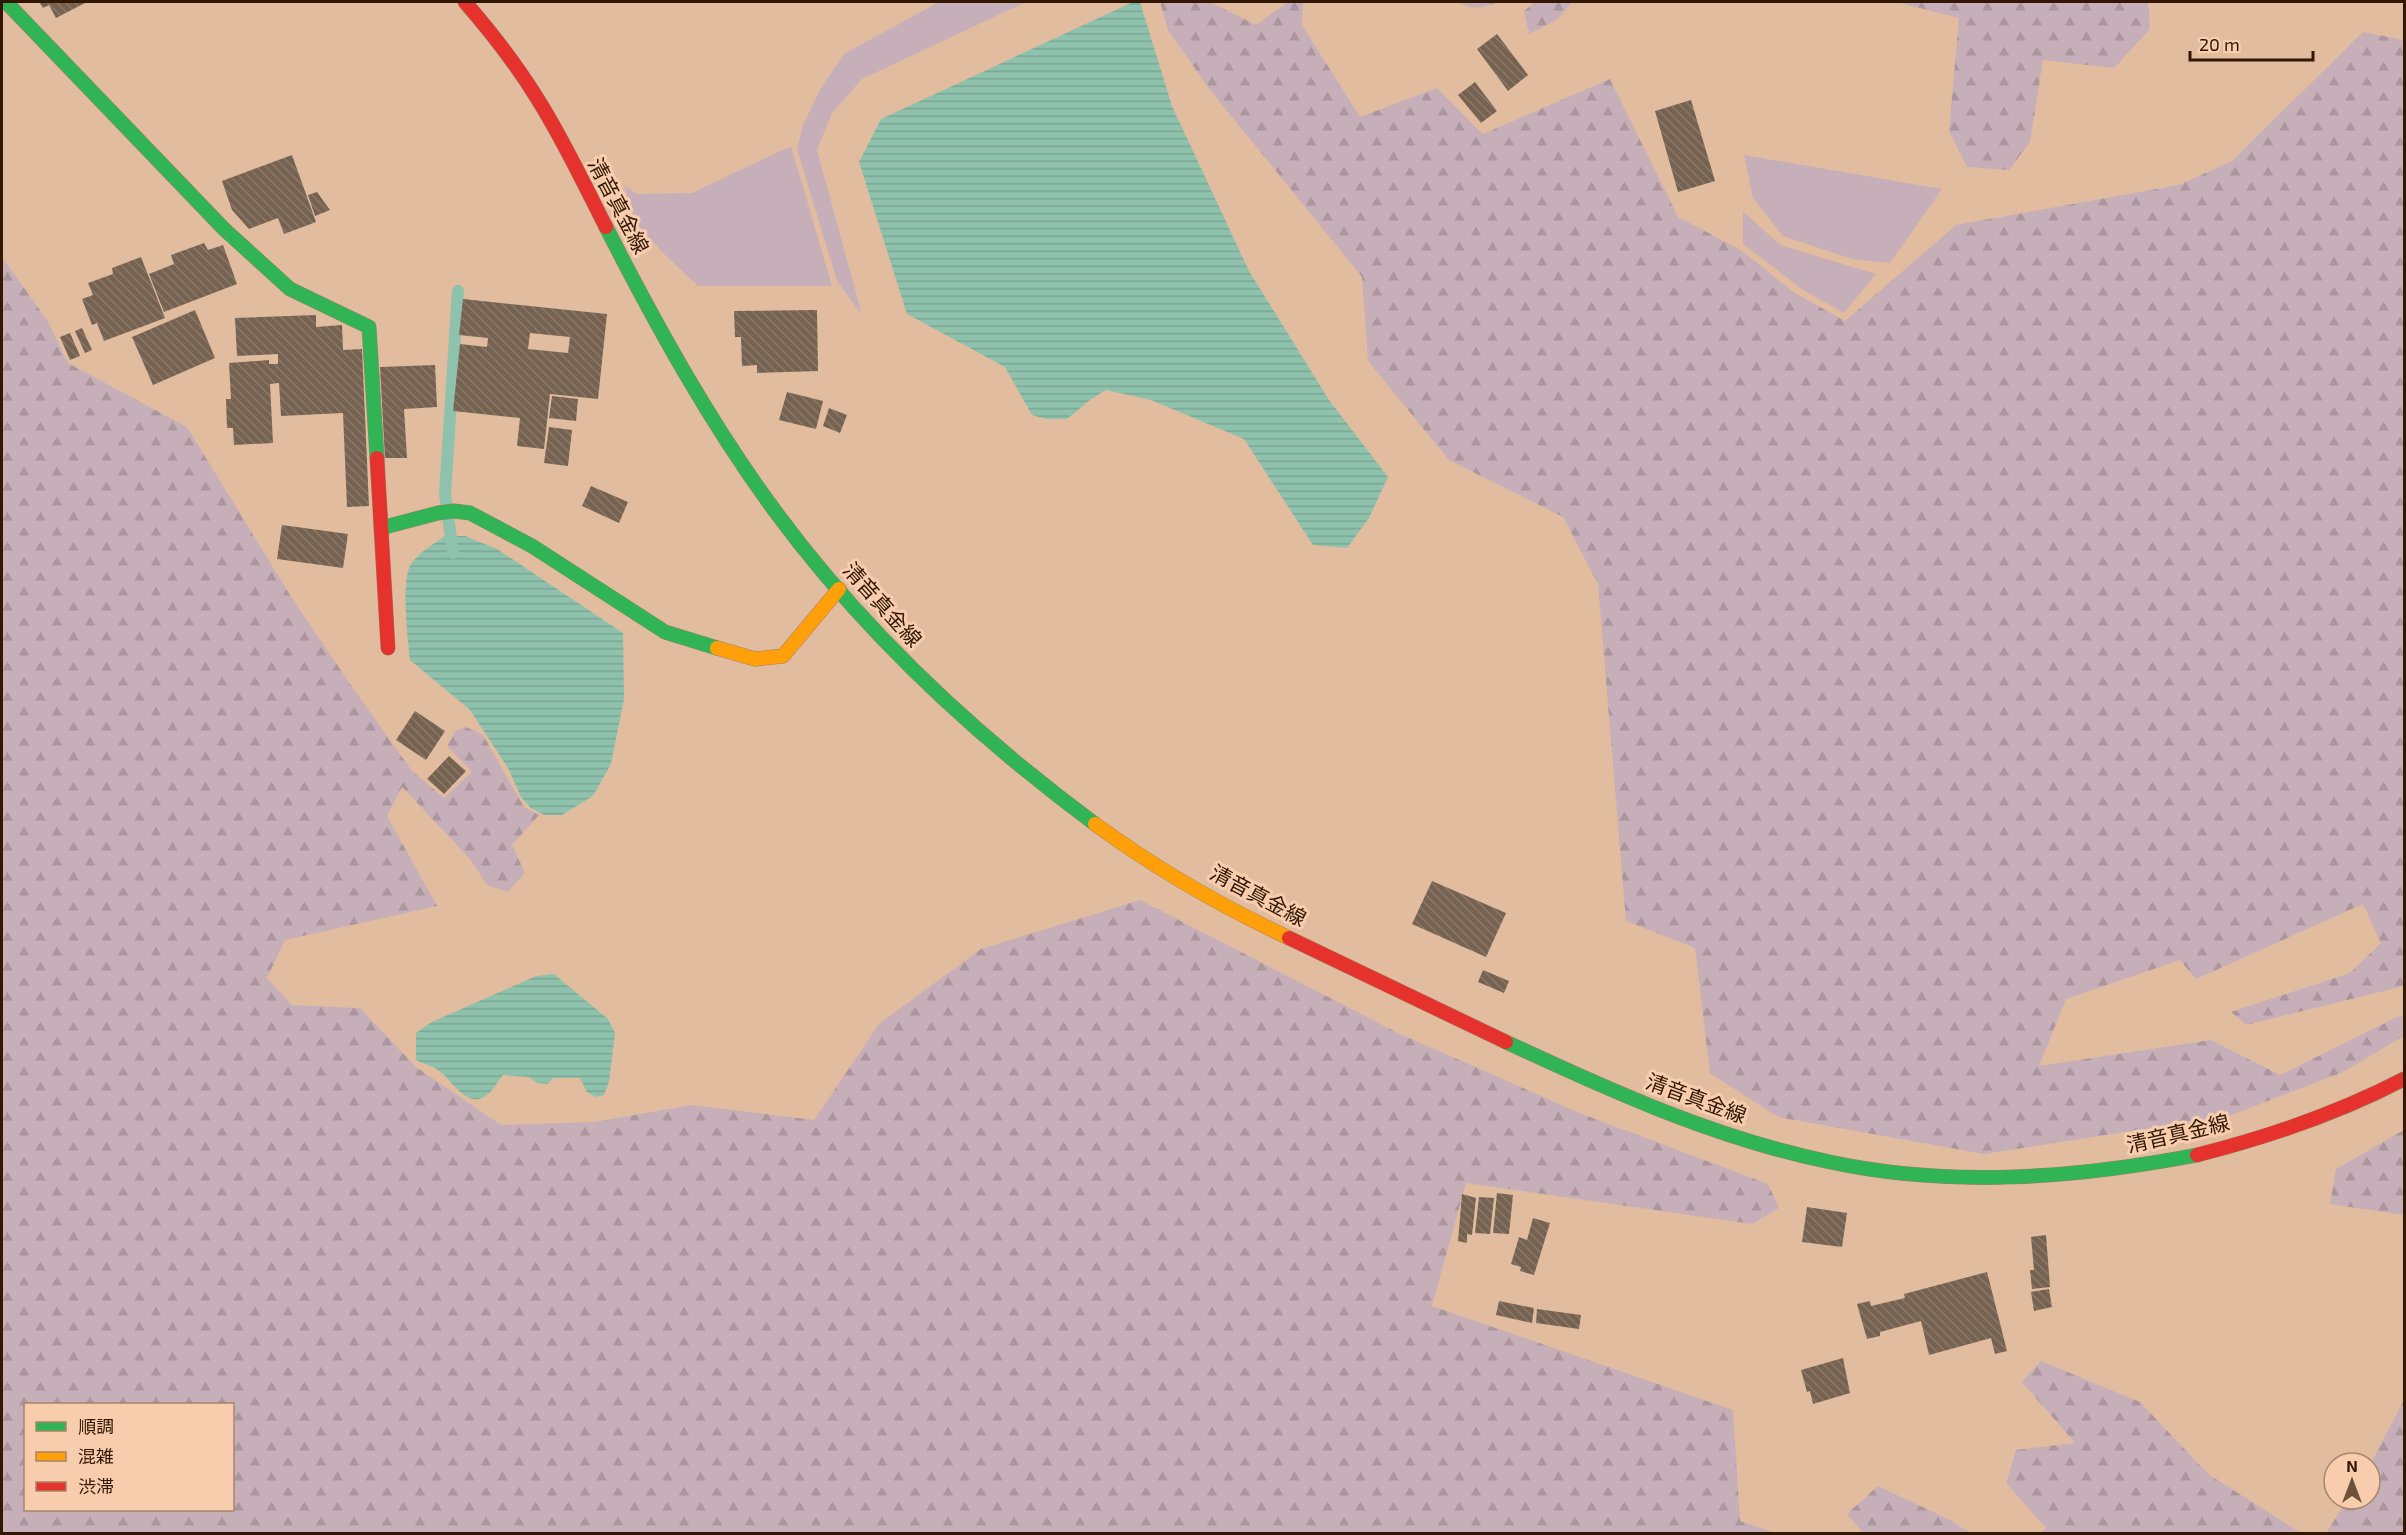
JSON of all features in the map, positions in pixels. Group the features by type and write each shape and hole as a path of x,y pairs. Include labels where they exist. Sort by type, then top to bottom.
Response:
{"main road":[{"path":"6,2 224,229 290,289 369,327 388,648"},
{"name":"清音真金線","path":"465,2 495,37 545,111 682,369 744,469 802,547 886,645 999,751 1102,830 1221,904 1554,1065 1680,1119 1787,1152 1855,1166 1931,1175 2007,1178 2141,1166 2202,1154 2317,1118 2404,1079"},
{"path":"381,528 438,513 454,511 470,513 532,546 665,632 755,659 783,656 839,589"}],"green space":[{"path":"939,2 1026,2 862,79 832,113 817,150 862,315 837,281 797,149 803,125 821,88 844,54"},
{"path":"1160,2 1210,2 1256,25 1285,4 1284,2 1303,2 1302,25 1360,117 1437,88 1483,134 1610,79 1678,217 1741,250 1795,293 1845,321 1956,225 2179,185 2232,161 2363,32 2404,40 2404,986 2246,1025 2231,1012 2350,973 2381,943 2363,904 2196,979 2180,960 2066,999 2039,1066 2211,1040 2280,1075 2397,1017 2404,1016 2404,1036 2341,1073 2229,1116 1984,1154 1778,1117 1710,1073 1695,948 1626,921 1598,584 1563,517 1449,460 1368,361 1362,277 1210,90 1168,30"},
{"path":"1459,2 1499,2 1484,7 1469,7"},
{"path":"1535,2 1572,2 1558,19 1529,34 1524,11"},
{"path":"1896,2 2148,2 2150,29 2114,68 2043,60 2030,142 2009,170 1967,167 1949,131 1959,18"},
{"path":"791,146 832,286 698,286 661,251 636,223 624,185 637,194 692,193"},
{"path":"1744,155 1942,189 1890,263 1852,259 1783,236 1753,198"},
{"path":"1743,211 1780,245 1876,274 1844,313 1803,290 1743,244"},
{"path":"2,257 47,320 68,363 187,427 293,600 412,771 444,798 472,772 447,746 455,731 466,727 483,735 524,807 539,815 512,845 525,873 508,892 487,885 470,859 402,787 387,816 437,906 285,940 267,978 292,1005 360,1008 416,1067 501,1125 594,1122 692,1105 814,1120 879,1024 981,949 1140,900 1398,1033 1582,1114 1768,1184 1779,1208 1752,1224 1466,1183 1432,1306 1733,1410 1740,1521 1775,1533 2,1533"},
{"path":"2404,1130 2404,1215 2330,1204 2336,1169"},
{"path":"2041,1361 2140,1402 2208,1474 2301,1533 2040,1533 2046,1528 2006,1483 2016,1450 2075,1443 2022,1382"},
{"path":"2404,1400 2404,1533 2326,1533 2340,1511 2382,1511 2382,1451 2377,1451"},
{"path":"1878,1486 1950,1520 1970,1533 1863,1533 1847,1514"}],"shaded area":[{"path":"1133,2 1140,2 1172,106 1249,271 1329,400 1388,477 1369,518 1347,548 1313,545 1244,439 1151,400 1106,390 1067,419 1046,419 1032,415 1005,367 907,314 859,162 881,119"},
{"path":"445,536 465,536 497,549 623,633 624,699 611,764 593,796 562,815 544,815 531,808 521,797 508,768 470,710 410,660 406,612 407,574 416,557"},
{"path":"554,974 608,1019 615,1033 609,1082 604,1095 596,1097 587,1092 580,1078 553,1078 547,1084 537,1083 529,1077 503,1075 488,1094 475,1099 462,1094 433,1067 416,1060 416,1033 432,1022 536,976"}],"building":[{"path":"39,2 85,3 56,18 49,5 43,8"},
{"path":"1497,34 1528,75 1508,91 1477,49"},
{"path":"1475,82 1497,111 1481,123 1458,95"},
{"path":"1691,100 1715,181 1678,192 1655,111"},
{"path":"292,155 316,222 284,234 278,218 249,229 232,210 222,181"},
{"path":"317,192 330,210 315,216 308,195"},
{"path":"204,243 208,250 223,245 237,284 164,312 149,274 174,264 171,255"},
{"path":"141,257 165,318 104,341 97,323 92,325 82,299 93,295 88,283 113,274 112,268"},
{"path":"463,299 607,314 598,399 550,394 544,449 517,446 520,418 453,411 460,344 487,347 488,338 459,335","holes":["530,333 570,337 568,353 528,349"]},
{"path":"195,310 215,358 153,385 132,337"},
{"path":"817,310 818,371 757,373 757,365 742,366 741,337 735,337 734,311"},
{"path":"316,315 316,327 342,325 343,350 362,349 369,506 347,507 343,413 281,416 279,383 270,384 273,443 234,445 233,428 227,428 226,399 231,399 229,363 269,360 269,364 278,364 278,354 237,356 235,318"},
{"path":"82,328 92,350 85,353 75,331"},
{"path":"70,333 80,356 70,360 60,337"},
{"path":"435,365 437,407 404,409 407,458 385,458 380,367"},
{"path":"787,392 823,401 816,429 779,420"},
{"path":"552,396 578,399 576,421 549,418"},
{"path":"829,408 847,415 840,433 823,426"},
{"path":"549,427 572,430 568,466 544,463"},
{"path":"591,486 628,502 619,523 582,506"},
{"path":"282,525 348,534 343,568 277,559"},
{"path":"415,711 445,731 426,760 396,740"},
{"path":"449,756 466,771 444,794 427,779"},
{"path":"1432,881 1506,913 1486,957 1412,924"},
{"path":"1483,970 1509,981 1504,993 1478,982"},
{"path":"1497,1193 1513,1195 1509,1234 1493,1233"},
{"path":"1462,1194 1476,1198 1472,1235 1467,1234 1467,1243 1458,1241"},
{"path":"1479,1197 1494,1198 1490,1234 1475,1233"},
{"path":"1807,1207 1847,1213 1842,1247 1802,1242"},
{"path":"1533,1218 1550,1223 1534,1275 1520,1271 1521,1267 1511,1264 1519,1237 1527,1240"},
{"path":"2046,1235 2050,1287 2032,1289 2030,1270 2034,1270 2031,1237"},
{"path":"1987,1272 2007,1351 1995,1354 1991,1338 1929,1355 1921,1321 1880,1332 1880,1336 1867,1339 1857,1304 1870,1301 1871,1306 1905,1298 1904,1294"},
{"path":"2049,1289 2052,1307 2034,1311 2031,1292"},
{"path":"1499,1301 1534,1308 1532,1323 1496,1315"},
{"path":"1537,1309 1581,1315 1579,1329 1536,1323"},
{"path":"1843,1358 1850,1393 1813,1404 1801,1370"}],"waterway":[{"path":"453,553 445,494 458,291"}],"traffic: fast":[{"path":"6,2 224,229 290,289 369,327 377,458"},
{"path":"606,227 664,337 706,408 751,478 809,556 923,680 1007,755 1095,824"},
{"path":"381,528 438,513 454,511 470,513 532,546 665,632 717,648"},
{"path":"1506,1042 1585,1078 1706,1127 1788,1152 1876,1170 1922,1175 2014,1177 2106,1169 2197,1155"}],"traffic: slow":[{"path":"717,648 755,659 783,656 839,589"},
{"path":"1095,824 1189,886 1289,938"}],"traffic: jam":[{"path":"465,2 503,48 537,98 606,227"},
{"path":"377,458 388,648"},
{"path":"1289,938 1506,1042"},
{"path":"2197,1155 2303,1123 2354,1103 2404,1079"}]}
